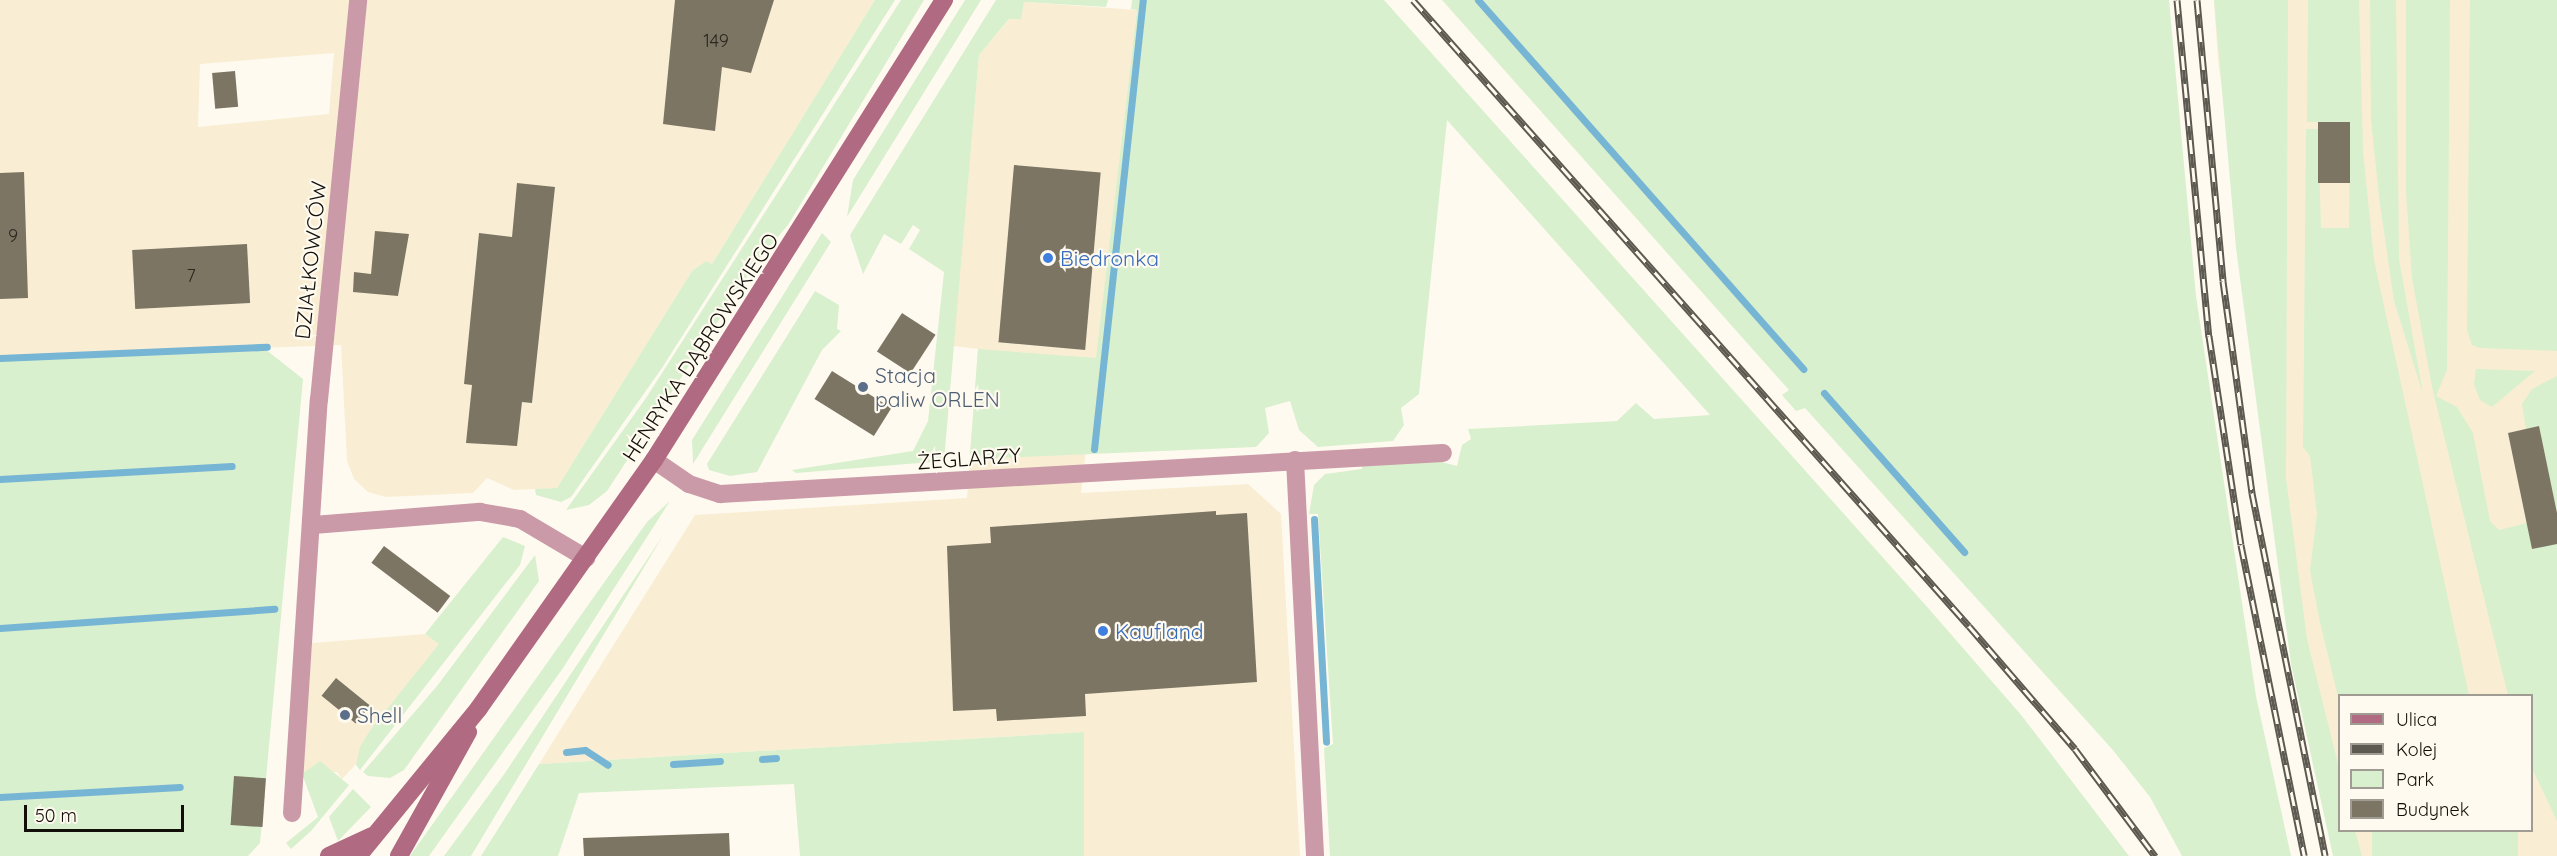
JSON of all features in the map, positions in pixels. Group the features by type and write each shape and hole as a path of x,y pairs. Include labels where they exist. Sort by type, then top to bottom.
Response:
{"main road":[{"name":"HENRYKA DĄBROWSKIEGO","path":"358,856 480,708 654,460 944,0"},
{"name":"HENRYKA DĄBROWSKIEGO","path":"399,856 480,708"},
{"path":"329,856 374,836"}],"street":[{"name":"DZIAŁKOWCÓW","path":"292,813 313,525 358,0"},
{"name":"ŻEGLARZY","path":"654,460 689,484 720,494 1443,453"},
{"path":"1295,460 1315,856"},
{"path":"313,525 480,512 520,519 586,558"}],"shaded area":[{"path":"0,0 875,0 712,264 706,261 692,271 557,488 514,490 487,478 473,493 386,497 368,492 354,479 347,461 341,345 0,358","holes":["334,53 329,114 198,127 200,64"]},
{"path":"2214,0 2557,0 2557,856 2357,856 2350,832 2533,832 2533,694 2338,694 2338,784 2302,640 2218,60"},
{"name":"Kaufland","path":"1024,2 1137,10 1081,493 1248,484 1281,514 1300,856 1084,856 1084,732 539,764 695,515 967,498 978,349 953,346 979,55"},
{"name":"Shell","path":"425,634 440,644 371,729 357,763 342,779 337,772 302,774 312,643"}],"green space":[{"path":"875,0 895,0 662,368 571,497 561,502 536,495 535,489 557,488 692,271 706,261 712,264"},
{"path":"901,0 924,0 788,225 758,260 607,491 589,505 566,510 646,398"},
{"path":"965,0 981,0 847,217 853,180"},
{"path":"996,0 1108,0 1106,7 1024,2 1021,19 1009,19 979,55 944,461 796,473 792,470 913,451 928,421 944,272 909,249 920,230 913,225 901,244 884,234 863,274 850,235"},
{"path":"1132,0 1384,0 1929,609 2022,716 2129,856 1330,856 1324,748 1333,744 1318,514 1309,514 1314,485 1325,474 1362,469 1362,464 1434,460 1457,466 1462,445 1471,439 1468,429 1617,421 1636,403 1654,419 1710,415 1447,120 1419,394 1401,408 1404,425 1393,441 1318,447 1299,430 1290,401 1265,408 1269,433 1256,447 975,459 970,454 978,349 1096,358 1137,10 1131,9"},
{"path":"1442,0 2169,0 2196,296 2256,696 2291,856 2182,856 2150,797 2112,749 1805,408 1796,411 1782,395 1789,390"},
{"path":"2214,0 2288,0 2286,478 2307,639 2338,764 2338,832 2355,832 2362,856 2333,856 2291,664 2236,248"},
{"path":"2308,0 2359,0 2363,150 2374,260 2469,694 2338,694 2338,697 2310,571 2317,514 2310,456 2303,447 2306,129 2318,129 2321,228 2349,228 2350,122 2307,122"},
{"path":"2370,0 2396,0 2399,259 2423,394 2394,301 2379,197 2371,119"},
{"path":"2406,0 2450,0 2447,370 2436,396 2457,407 2473,433 2490,521 2499,530 2527,523 2557,544 2557,821 2533,770 2533,694 2508,694 2432,387 2412,278 2406,192"},
{"path":"2470,0 2557,0 2557,351 2480,348 2472,345 2467,330"},
{"path":"822,233 831,242 693,464 692,440"},
{"path":"815,291 839,305 837,329 841,331 822,350 757,472 730,476 709,470 707,464"},
{"path":"260,345 303,379 260,843 248,856 0,856 0,358"},
{"path":"2476,369 2535,371 2492,407 2480,400 2474,384"},
{"path":"2557,376 2557,513 2539,427 2526,429 2522,404 2532,389"},
{"path":"670,501 563,668 429,856 410,856 647,522"},
{"path":"664,534 471,856 444,856 505,773"},
{"path":"503,537 525,546 520,565 360,770 356,765 360,747 371,729 439,644 425,634"},
{"path":"535,555 539,581 404,770 390,778 368,776 363,772 437,686"},
{"path":"1084,732 1084,856 800,856 794,784 579,793 558,856 481,856 539,764"},
{"path":"320,761 349,785 311,831 291,849 286,843 318,817 302,774"},
{"path":"353,789 371,807 338,841 329,817"},
{"path":"2372,832 2518,832 2518,856 2372,856"}],"building":[{"path":"675,0 774,0 751,73 722,67 715,131 663,124"},
{"path":"235,71 238,107 215,109 212,73"},
{"path":"2318,122 2350,122 2350,183 2318,183"},
{"name":"Biedronka","path":"1014,165 1101,173 1085,350 998,342"},
{"path":"24,172 28,298 0,299 0,173"},
{"path":"517,183 555,187 532,403 522,402 517,446 466,443 472,385 464,384 479,233 512,237"},
{"path":"375,231 409,234 398,296 353,292 354,272 371,274"},
{"path":"247,244 250,303 135,309 132,250"},
{"path":"902,313 936,335 910,373 877,352"},
{"path":"832,371 891,408 874,436 815,399"},
{"path":"2539,426 2557,513 2557,544 2532,549 2508,433"},
{"name":"Kaufland","path":"1216,511 1216,515 1247,513 1257,682 1085,694 1086,716 997,721 996,709 953,711 947,546 991,543 990,527"},
{"path":"384,546 450,596 438,613 371,563"},
{"path":"336,678 370,706 356,724 322,696"},
{"path":"234,776 266,778 263,827 231,825"},
{"path":"729,833 730,856 584,856 583,838"}],"waterway":[{"path":"1094,449 1143,0"},
{"path":"1478,0 1803,369"},
{"path":"0,358 267,347"},
{"path":"1824,393 1964,552"},
{"path":"0,479 232,466"},
{"path":"1314,519 1326,742"},
{"path":"0,628 274,609"},
{"path":"566,752 585,750 608,765"},
{"path":"762,759 776,758"},
{"path":"673,764 720,761"},
{"path":"0,797 180,787"}],"railway":[{"path":"1413,0 1969,626 2075,749 2155,856"},
{"path":"2177,0 2209,336 2241,545 2304,856"},
{"path":"2197,0 2223,281 2252,493 2325,856"}],"place":[{"name":"Biedronka","path":"1048,258"},
{"name":"Stacja paliw ORLEN","path":"863,387"},
{"name":"Kaufland","path":"1103,631"},
{"name":"Shell","path":"345,715"}]}
